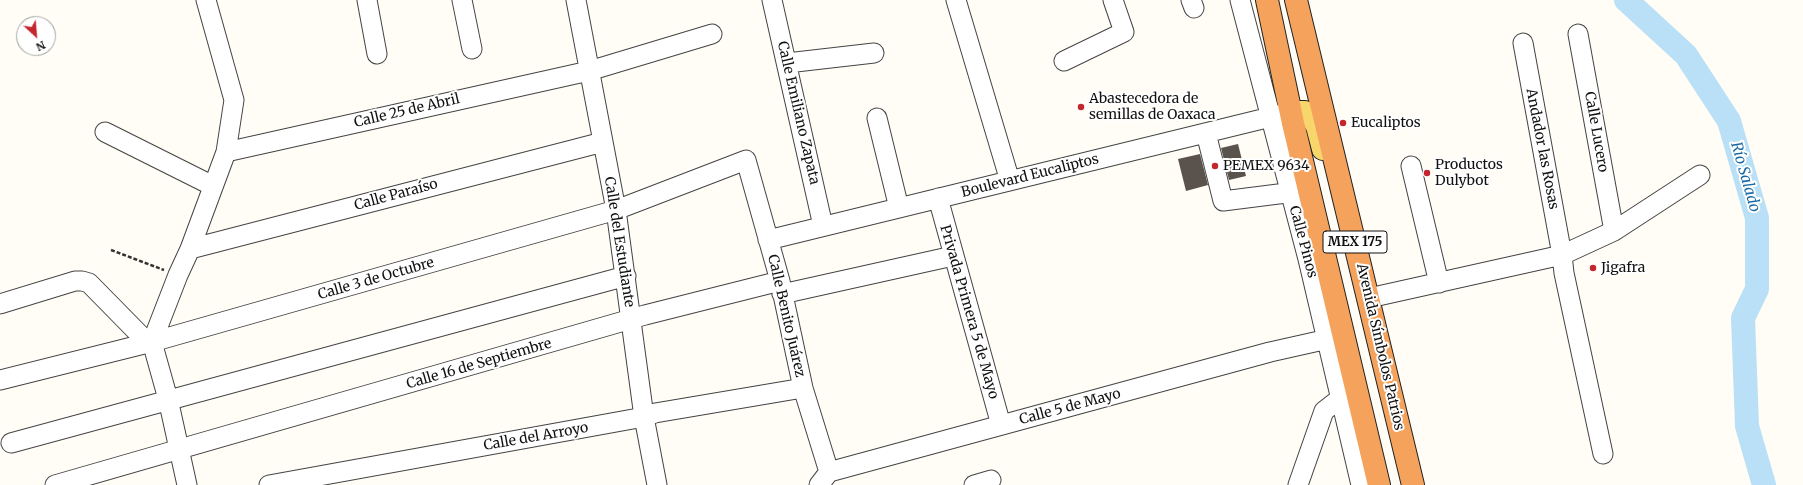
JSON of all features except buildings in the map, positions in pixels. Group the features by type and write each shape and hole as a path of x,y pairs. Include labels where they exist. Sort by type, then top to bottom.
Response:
{"highway":[{"name":"MEX 175","path":"1267,0 1281,114 1300,192 1379,485"},
{"name":"Avenida Símbolos Patrios","path":"1296,0 1413,485"}],"main road":[{"path":"1281,114 1305,112 1311,116 1317,126 1333,188 1344,197"}],"street":[{"path":"150,343 190,248 226,152 234,100 206,0"},
{"path":"367,0 377,54"},
{"path":"462,0 472,49"},
{"name":"Calle del Estudiante","path":"576,0 616,210 644,417 657,485"},
{"name":"Calle Emiliano Zapata","path":"772,0 823,226"},
{"path":"956,0 1010,181"},
{"path":"1064,61 1124,32 1113,0"},
{"path":"1240,0 1281,114"},
{"name":"Calle 25 de Abril","path":"226,152 589,71 712,34"},
{"name":"Calle Lucero","path":"1578,34 1614,231"},
{"name":"Andador las Rosas","path":"1522,42 1562,255 1564,273 1603,454"},
{"path":"787,63 874,53"},
{"name":"Boulevard Eucaliptos","path":"768,240 1281,114"},
{"path":"877,118 899,208"},
{"path":"105,132 213,186"},
{"path":"1206,133 1222,201 1300,192"},
{"name":"Calle Paraíso","path":"190,248 603,142"},
{"name":"Calle 3 de Octubre","path":"0,380 150,343 616,210 746,160"},
{"name":"Calle Benito Juárez","path":"746,160 781,287 824,478"},
{"path":"1411,166 1439,283"},
{"path":"1369,298 1562,255 1614,231 1700,174"},
{"name":"Calle Pinos","path":"1300,192 1328,339 1361,485"},
{"name":"Privada Primera 5 de Mayo","path":"938,198 1001,425"},
{"name":"Calle 16 de Septiembre","path":"55,485 631,320 781,287 953,256"},
{"path":"11,444 168,399 626,276"},
{"path":"0,304 75,281 89,282 150,343 168,399 187,485"},
{"name":"Calle 5 de Mayo","path":"824,478 1001,425 1270,352 1328,339"},
{"name":"Calle del Arroyo","path":"269,485 644,417 655,413 803,388"},
{"path":"1298,485 1324,411 1342,397"}],"path":[{"path":"111,250 178,275"}],"waterway":[{"name":"Río Salado","path":"1626,0 1686,55 1729,121 1757,218 1757,289 1743,318 1747,426 1764,485"}],"place":[{"name":"Abastecedora de semillas de Oaxaca","path":"1081,107"},
{"name":"Eucaliptos","path":"1343,123"},
{"name":"PEMEX 9634","path":"1215,166"},
{"name":"Productos Dulybot","path":"1427,173"},
{"name":"Jigafra","path":"1593,268"}]}
